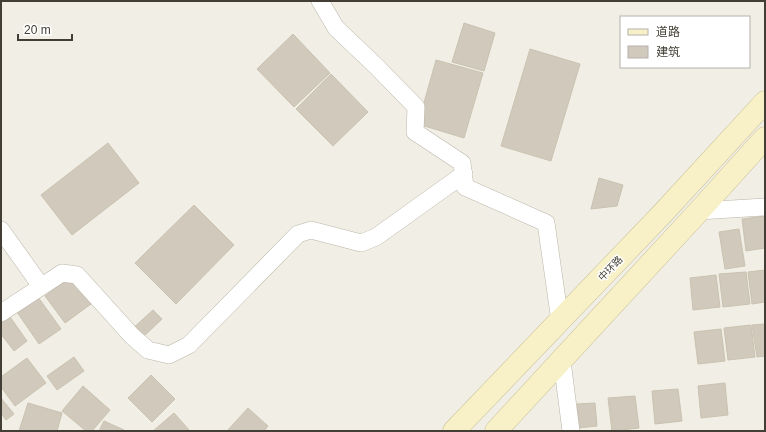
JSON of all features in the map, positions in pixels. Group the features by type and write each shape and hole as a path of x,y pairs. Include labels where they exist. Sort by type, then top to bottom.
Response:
{"street":[{"path":"320,1 336,28 416,107 415,132 462,163 465,187 546,223 560,321"},
{"name":"中环路","path":"454,431 662,214 765,102"},
{"path":"496,431 699,212 765,138"},
{"path":"1,313 62,273 77,275 132,336 148,350 169,355 189,345 298,234 310,230 361,243 376,237 464,174"},
{"path":"699,212 765,207"},
{"path":"1,230 41,286"},
{"path":"562,361 571,431"}],"building":[{"path":"464,23 495,33 484,71 452,62"},
{"path":"293,34 330,73 294,107 257,69"},
{"path":"530,49 580,64 551,161 501,146"},
{"path":"436,60 483,73 464,138 418,124"},
{"path":"331,74 368,112 333,146 296,109"},
{"path":"108,143 139,183 72,235 41,195"},
{"path":"599,178 623,185 617,206 591,209"},
{"path":"194,205 234,245 176,304 135,263"},
{"path":"765,216 765,248 746,251 742,219"},
{"path":"739,229 745,266 725,269 719,232"},
{"path":"765,270 765,302 752,304 748,272"},
{"path":"746,272 750,304 723,307 719,274"},
{"path":"716,275 720,307 693,310 690,278"},
{"path":"71,277 91,304 65,323 45,296"},
{"path":"38,297 61,329 39,344 17,312"},
{"path":"153,310 162,319 140,340 131,330"},
{"path":"8,314 27,341 14,351 1,334 1,319"},
{"path":"765,324 765,356 757,357 752,325"},
{"path":"751,325 755,357 728,360 724,328"},
{"path":"721,329 725,361 698,364 694,332"},
{"path":"74,357 84,371 57,390 47,376"},
{"path":"27,358 46,383 15,406 1,387 1,377"},
{"path":"151,375 175,399 152,422 128,398"},
{"path":"725,383 728,415 701,418 698,386"},
{"path":"83,386 110,410 92,431 86,431 62,411"},
{"path":"678,389 682,421 655,424 652,391"},
{"path":"635,396 639,428 612,431 608,398"},
{"path":"1,398 14,414 6,420 1,413"},
{"path":"28,403 62,413 57,431 19,431"},
{"path":"595,403 597,426 579,428 577,404"},
{"path":"248,408 268,426 264,431 227,431"},
{"path":"174,413 190,431 153,431"},
{"path":"104,421 124,430 99,431"}]}
